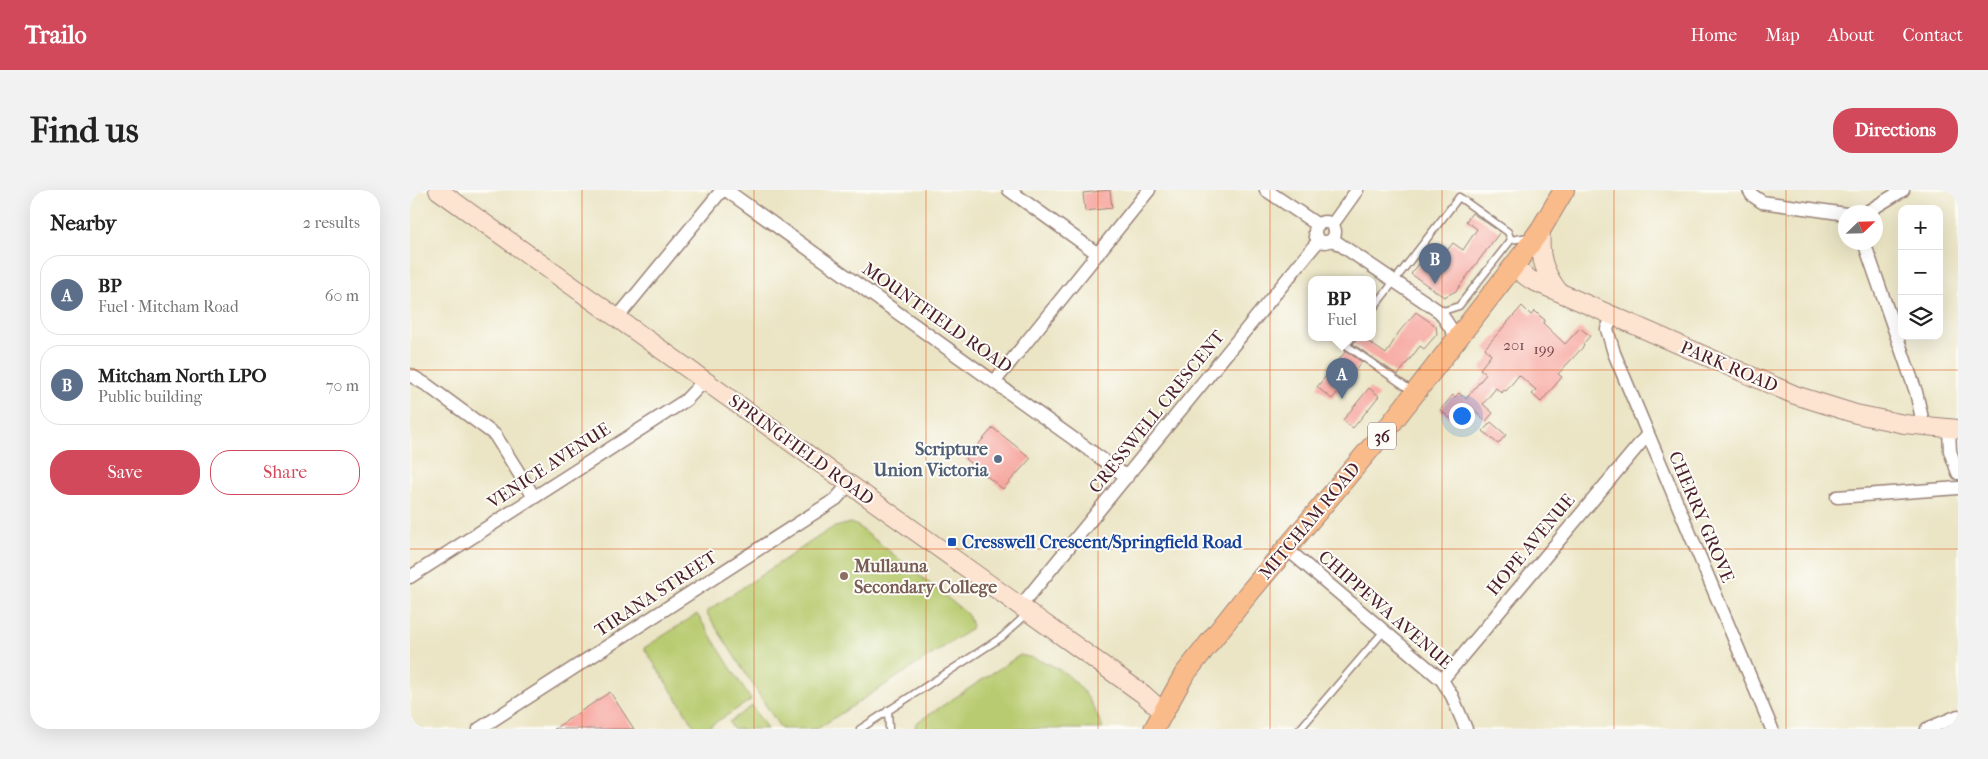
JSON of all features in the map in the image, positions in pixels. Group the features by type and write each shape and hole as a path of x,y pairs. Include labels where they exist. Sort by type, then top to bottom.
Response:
{"main road":[{"name":"SPRINGFIELD ROAD","path":"438,190 1143,694 1159,720"},
{"name":"MITCHAM ROAD","path":"1159,720 1184,675 1415,393 1457,338 1467,311 1513,267 1539,232 1562,192"},
{"path":"1539,232 1540,251 1548,277 1559,293"},
{"name":"PARK ROAD","path":"1513,267 1525,277 1559,293 1795,395 1856,414 1924,428 1954,429"}],"street":[{"path":"617,318 722,190"},
{"name":"MOUNTFIELD ROAD","path":"726,190 1127,477"},
{"path":"1009,190 1098,254"},
{"path":"995,381 1149,190"},
{"path":"1266,190 1318,225"},
{"path":"1332,225 1357,190"},
{"path":"1750,190 1752,195 1762,202 1838,213"},
{"path":"1878,205 1903,190"},
{"path":"1318,225 1326,222 1332,225 1334,230 1326,239"},
{"path":"1318,225 1316,234 1394,280 1440,312 1457,338"},
{"name":"CRESSWELL CRESCENT","path":"1025,610 1127,477 1326,239"},
{"path":"1867,250 1916,392 1924,428"},
{"name":"CHERRY GROVE","path":"1612,317 1607,329 1608,336 1772,729"},
{"path":"410,375 428,385 495,435 534,496"},
{"name":"VENICE AVENUE","path":"410,577 686,400 704,381"},
{"path":"1954,429 1950,450 1958,473"},
{"name":"HOPE AVENUE","path":"1442,680 1648,434"},
{"name":"TIRANA STREET","path":"479,729 836,499 849,484"},
{"path":"1836,497 1958,488"},
{"name":"CHIPPEWA AVENUE","path":"1287,549 1442,680 1452,696 1466,729"},
{"path":"1927,729 1958,716"}],"lane":[{"path":"1376,305 1459,197 1508,232 1512,240"},
{"path":"1440,312 1467,311 1512,240 1539,232"},
{"path":"1349,341 1346,345 1415,393"},
{"path":"860,729 1002,637 1025,610"},
{"path":"1300,729 1384,631"},
{"path":"888,710 889,729"}],"green space":[{"path":"850,523 858,526 965,612 972,626 970,630 817,729 781,729 706,612 832,528"},
{"path":"697,614 751,700 705,729 696,729 644,648"},
{"path":"1020,655 1050,664 1073,680 1090,701 1103,729 915,729 916,723"},
{"path":"752,706 767,729 733,729 729,722"}],"building":[{"path":"1110,190 1112,208 1085,211 1083,193"},
{"path":"1472,213 1500,232 1456,291 1444,297 1411,274 1419,264 1424,268 1438,248 1445,253 1453,243 1463,250 1477,229 1466,221"},
{"path":"1522,306 1531,315 1535,311 1545,320 1543,323 1565,344 1580,328 1590,336 1583,344 1584,346 1558,374 1562,377 1541,402 1532,394 1536,390 1519,375 1506,391 1504,390 1502,393 1496,388 1483,404 1493,413 1486,421 1470,406 1456,423 1440,410 1453,395 1455,397 1459,393 1466,399 1486,374 1480,369 1491,355 1485,348"},
{"path":"1416,312 1436,326 1437,334 1424,349 1420,346 1398,375 1353,344 1355,341 1367,341 1386,354 1399,332"},
{"path":"1346,351 1362,362 1332,399 1317,387"},
{"path":"1369,388 1379,396 1353,428 1343,420"},
{"path":"1491,422 1506,435 1498,444 1483,431"},
{"name":"Scripture Union Victoria","path":"993,428 1031,458 1003,489 965,459"},
{"path":"610,692 634,729 554,729"}],"place":[{"name":"Mitcham North LPO","path":"1435,284"},
{"name":"BP","path":"1342,399"},
{"name":"Scripture Union Victoria","path":"998,459"},
{"name":"Cresswell Crescent/Springfield Road","path":"952,542"},
{"name":"Mullauna Secondary College","path":"844,576"}]}
